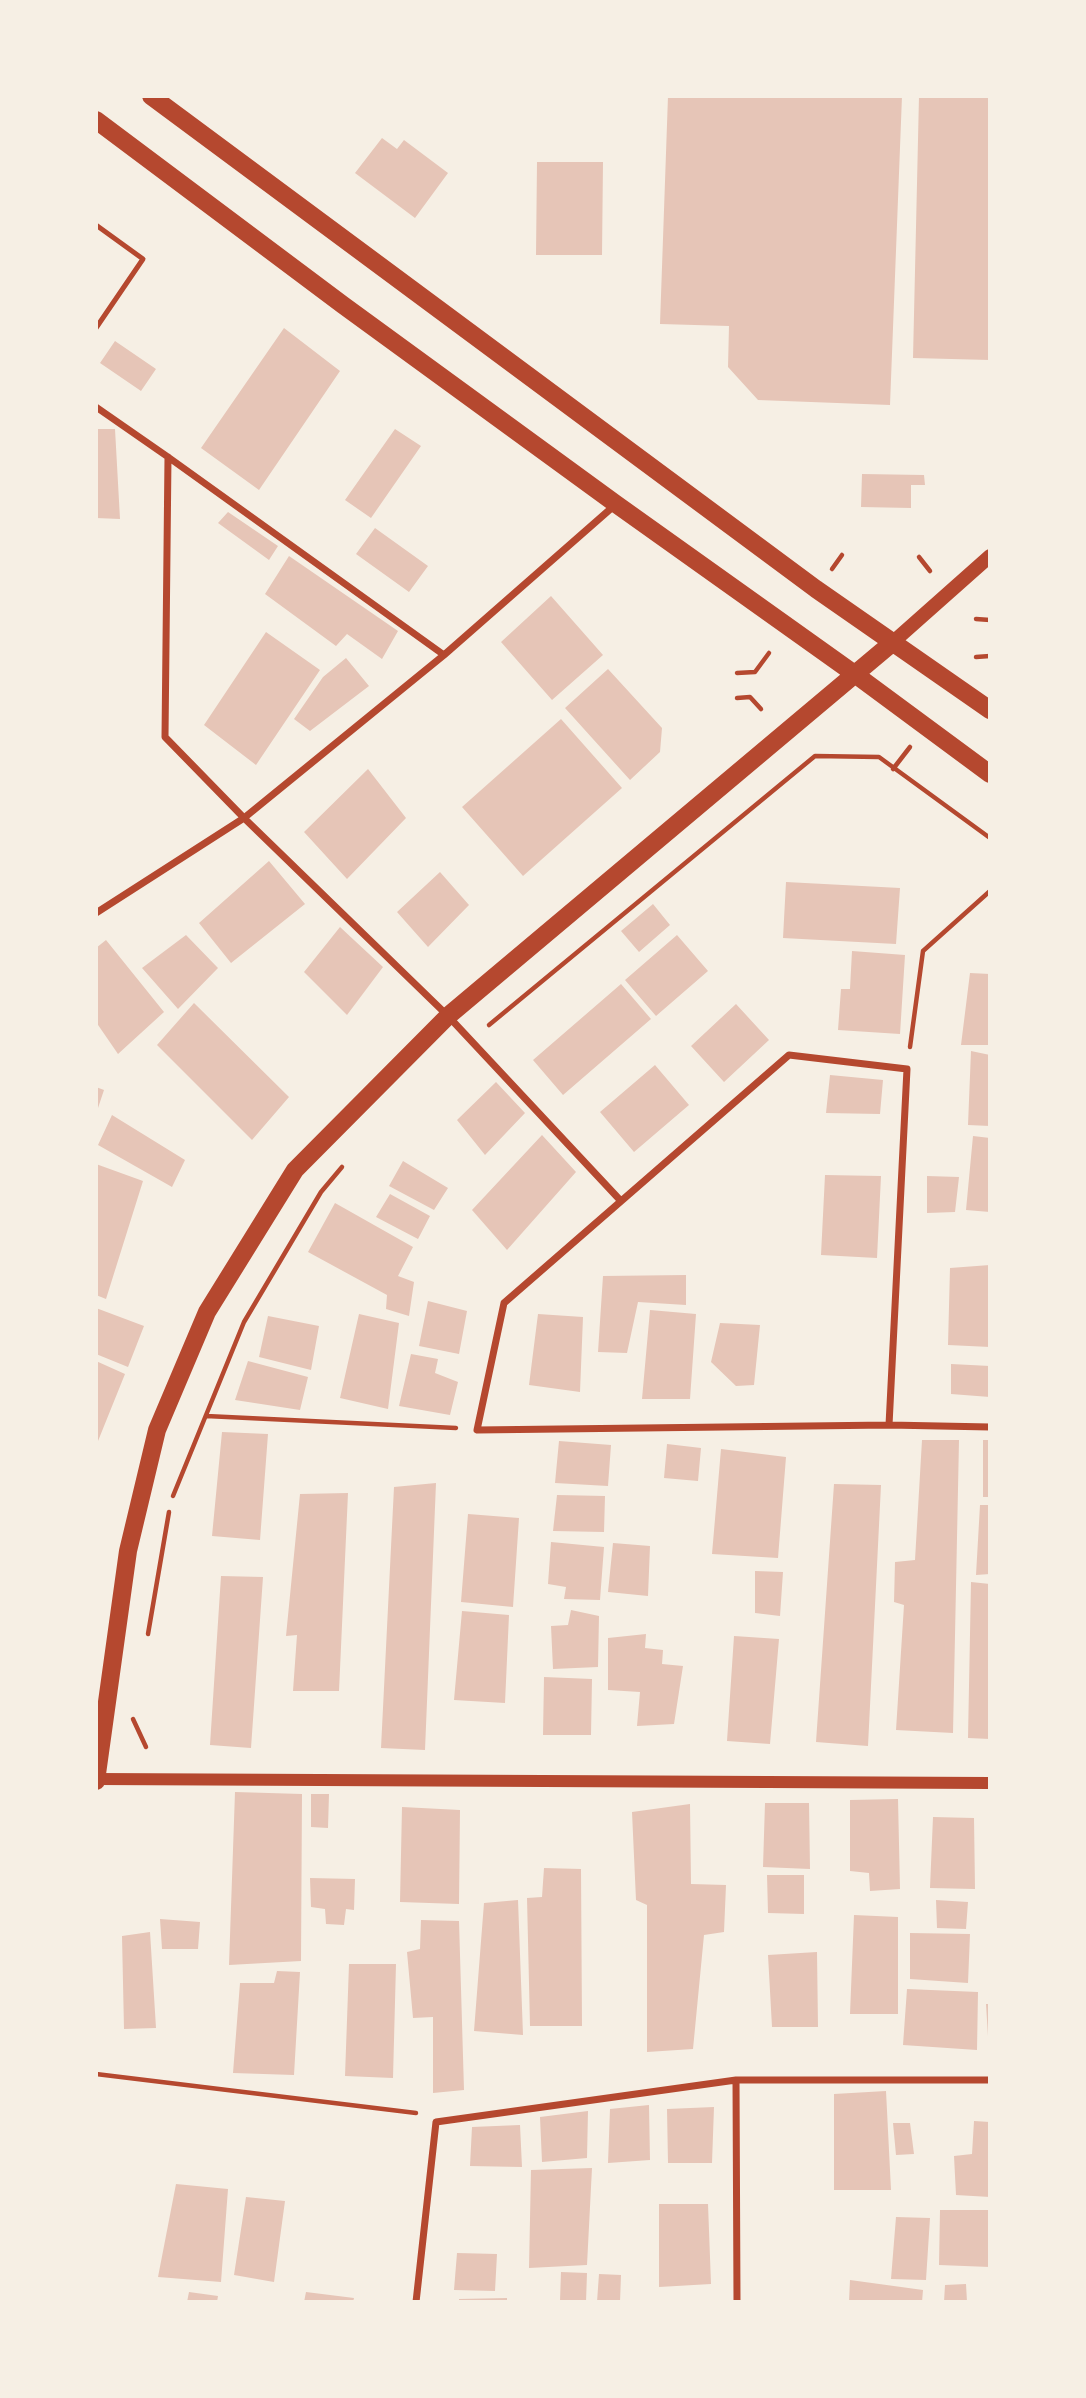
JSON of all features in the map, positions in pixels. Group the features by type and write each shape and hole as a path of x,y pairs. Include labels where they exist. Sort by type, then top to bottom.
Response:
{"main road":[{"path":"151,96 805,581 990,710"},
{"path":"96,120 343,305 990,774"},
{"path":"96,1780 128,1550 158,1430 207,1312 295,1170 448,1016 771,743 856,675 990,556"}],"street":[{"path":"96,407 443,655"},
{"path":"168,457 165,737 244,818 448,1016 620,1200"},
{"path":"96,912 244,818 443,655 616,504"},
{"path":"888,1425 907,1069 789,1055 504,1303 478,1430 888,1425 990,1427"},
{"path":"96,1780 990,1783"},
{"path":"736,2080 737,2302"},
{"path":"416,2302 436,2122 736,2080 990,2080"}],"lane":[{"path":"96,225 143,259 96,328"}],"path":[{"path":"829,572 842,555"},
{"path":"919,557 930,571"},
{"path":"976,619 990,620"},
{"path":"737,673 755,672 769,653"},
{"path":"976,657 990,656"},
{"path":"737,698 750,696 761,709"},
{"path":"893,769 910,747"},
{"path":"470,1040 815,756 879,757 990,838"},
{"path":"907,1069 923,951 990,891"},
{"path":"148,1636 172,1499 244,1322 321,1192 347,1161"},
{"path":"205,1416 478,1430"},
{"path":"133,1719 146,1747"},
{"path":"96,2074 413,2112 436,2122"}],"building":[{"path":"668,96 902,96 890,405 758,400 728,367 729,326 660,324"},
{"path":"919,96 990,96 990,360 913,358"},
{"path":"382,138 397,149 404,140 448,173 415,218 355,173"},
{"path":"537,162 603,162 602,255 536,255"},
{"path":"284,328 340,371 259,490 201,448"},
{"path":"115,341 156,369 141,391 100,363"},
{"path":"96,429 115,429 120,519 96,518"},
{"path":"395,429 421,446 371,518 345,500"},
{"path":"862,474 924,475 925,485 911,485 911,508 861,507"},
{"path":"228,512 278,546 269,560 218,523"},
{"path":"375,528 428,566 409,592 356,554"},
{"path":"289,556 398,631 382,659 347,634 336,646 265,594"},
{"path":"551,596 603,655 552,700 501,642"},
{"path":"266,632 320,670 256,765 204,725"},
{"path":"346,658 369,686 310,731 294,719 323,677"},
{"path":"608,669 662,728 660,752 630,780 565,708"},
{"path":"561,719 622,788 523,876 462,807"},
{"path":"368,769 406,818 347,879 304,832"},
{"path":"269,861 305,904 231,963 199,923"},
{"path":"440,872 469,905 428,947 397,912"},
{"path":"786,882 900,888 896,944 783,938"},
{"path":"653,904 670,925 639,952 621,931"},
{"path":"340,927 383,967 347,1015 304,972"},
{"path":"186,935 218,968 178,1009 142,968"},
{"path":"677,935 708,971 656,1016 625,980"},
{"path":"106,940 164,1012 118,1054 96,1022 96,948"},
{"path":"852,951 905,955 900,1034 838,1030 841,989 850,989"},
{"path":"970,973 990,974 990,1045 961,1045"},
{"path":"621,984 651,1019 563,1095 533,1060"},
{"path":"194,1003 289,1097 252,1140 157,1045"},
{"path":"736,1004 769,1040 724,1082 691,1046"},
{"path":"971,1051 990,1055 990,1126 968,1125"},
{"path":"655,1065 689,1105 634,1152 600,1112"},
{"path":"830,1075 883,1080 880,1114 826,1113"},
{"path":"496,1082 525,1113 485,1155 457,1120"},
{"path":"96,1087 104,1090 97,1111 96,1111"},
{"path":"112,1115 185,1160 172,1187 98,1145"},
{"path":"542,1135 576,1172 507,1250 472,1210"},
{"path":"973,1136 990,1138 990,1212 966,1210"},
{"path":"403,1161 448,1188 434,1210 389,1186"},
{"path":"96,1164 143,1181 106,1299 96,1295"},
{"path":"825,1175 881,1176 877,1258 821,1255"},
{"path":"927,1176 959,1177 955,1212 927,1213"},
{"path":"390,1194 430,1216 418,1239 376,1217"},
{"path":"335,1203 413,1247 398,1276 414,1282 409,1316 386,1309 387,1295 308,1252"},
{"path":"990,1265 990,1347 948,1345 950,1268"},
{"path":"686,1275 686,1305 638,1302 627,1353 598,1352 603,1276"},
{"path":"428,1301 467,1311 459,1354 419,1346"},
{"path":"96,1308 144,1326 128,1367 96,1354"},
{"path":"650,1310 696,1314 690,1399 642,1399"},
{"path":"359,1314 399,1323 388,1409 340,1398"},
{"path":"538,1314 583,1317 580,1392 529,1385"},
{"path":"268,1316 319,1326 311,1370 259,1357"},
{"path":"720,1323 760,1325 754,1385 736,1386 711,1362"},
{"path":"411,1354 438,1359 435,1373 458,1382 450,1415 399,1406"},
{"path":"96,1361 125,1374 96,1446"},
{"path":"248,1361 308,1377 300,1410 235,1400"},
{"path":"951,1364 990,1366 990,1397 951,1394"},
{"path":"222,1432 268,1434 260,1540 212,1536"},
{"path":"922,1440 959,1440 953,1733 896,1730 904,1605 894,1602 895,1562 915,1560"},
{"path":"983,1440 990,1440 990,1497 983,1497"},
{"path":"559,1441 611,1445 608,1486 555,1483"},
{"path":"667,1444 701,1448 698,1481 664,1478"},
{"path":"721,1449 786,1457 778,1558 712,1554"},
{"path":"436,1483 425,1750 381,1748 394,1487"},
{"path":"834,1484 881,1485 868,1746 816,1742"},
{"path":"348,1493 339,1691 293,1691 297,1635 286,1636 300,1494"},
{"path":"557,1495 605,1496 604,1532 553,1531"},
{"path":"980,1505 990,1505 990,1574 976,1575"},
{"path":"468,1514 519,1518 513,1607 461,1602"},
{"path":"551,1542 604,1547 600,1600 564,1599 566,1587 548,1584"},
{"path":"613,1543 650,1546 648,1596 608,1592"},
{"path":"755,1571 783,1572 780,1616 755,1613"},
{"path":"221,1576 263,1577 251,1748 210,1745"},
{"path":"971,1582 990,1584 990,1739 968,1738"},
{"path":"571,1610 599,1616 598,1667 553,1669 551,1626 568,1625"},
{"path":"462,1611 509,1615 505,1703 454,1700"},
{"path":"646,1634 645,1648 663,1650 662,1664 683,1666 674,1724 637,1726 640,1692 608,1690 608,1638"},
{"path":"734,1636 779,1639 770,1744 727,1741"},
{"path":"544,1677 592,1679 591,1735 543,1735"},
{"path":"235,1792 302,1794 301,1961 229,1965"},
{"path":"311,1794 329,1794 328,1828 311,1827"},
{"path":"898,1799 900,1889 870,1891 869,1873 850,1871 850,1800"},
{"path":"765,1803 809,1803 810,1869 763,1867"},
{"path":"690,1804 691,1884 726,1885 724,1932 704,1935 693,2049 647,2052 647,1905 636,1900 632,1812"},
{"path":"402,1807 460,1810 459,1904 400,1902"},
{"path":"933,1817 974,1818 975,1889 930,1888"},
{"path":"544,1868 581,1869 582,2026 530,2026 527,1898 542,1897"},
{"path":"767,1875 804,1875 804,1914 768,1913"},
{"path":"310,1878 355,1879 354,1910 346,1909 344,1925 326,1924 325,1909 311,1907"},
{"path":"518,1900 523,2035 474,2031 484,1903"},
{"path":"936,1900 968,1902 966,1929 937,1928"},
{"path":"854,1915 898,1917 898,2014 850,2014"},
{"path":"160,1919 200,1922 198,1949 162,1949"},
{"path":"421,1920 459,1921 464,2090 433,2093 433,2017 413,2018 407,1952 420,1949"},
{"path":"150,1932 156,2028 124,2029 122,1936"},
{"path":"910,1933 970,1934 968,1983 910,1979"},
{"path":"817,1952 818,2027 772,2027 768,1955"},
{"path":"349,1964 396,1964 393,2078 345,2076"},
{"path":"277,1971 300,1972 294,2075 233,2073 240,1983 274,1983"},
{"path":"907,1989 978,1992 977,2050 903,2045"},
{"path":"986,2004 990,2004 990,2036 988,2036"},
{"path":"886,2091 891,2190 834,2190 834,2094"},
{"path":"649,2105 650,2160 608,2163 610,2109"},
{"path":"714,2107 712,2163 668,2163 667,2109"},
{"path":"588,2111 587,2158 542,2162 540,2117"},
{"path":"974,2121 990,2122 990,2197 956,2195 954,2156 972,2154"},
{"path":"893,2123 910,2123 914,2154 896,2155"},
{"path":"520,2125 522,2167 470,2166 472,2127"},
{"path":"592,2168 587,2265 529,2268 531,2170"},
{"path":"176,2184 228,2189 221,2282 158,2277"},
{"path":"246,2197 285,2201 274,2282 234,2275"},
{"path":"659,2204 708,2204 711,2284 659,2287"},
{"path":"940,2210 990,2210 990,2267 939,2265"},
{"path":"896,2217 930,2218 926,2280 891,2279"},
{"path":"457,2253 497,2254 495,2291 454,2290"},
{"path":"561,2272 587,2273 586,2302 560,2301"},
{"path":"599,2274 621,2275 620,2302 597,2302"},
{"path":"850,2280 923,2290 922,2302 849,2302"},
{"path":"966,2284 967,2302 944,2302 945,2285"},
{"path":"189,2292 218,2296 217,2302 187,2302"},
{"path":"306,2292 354,2298 353,2302 304,2302"},
{"path":"507,2298 507,2302 459,2302 459,2299"}]}
